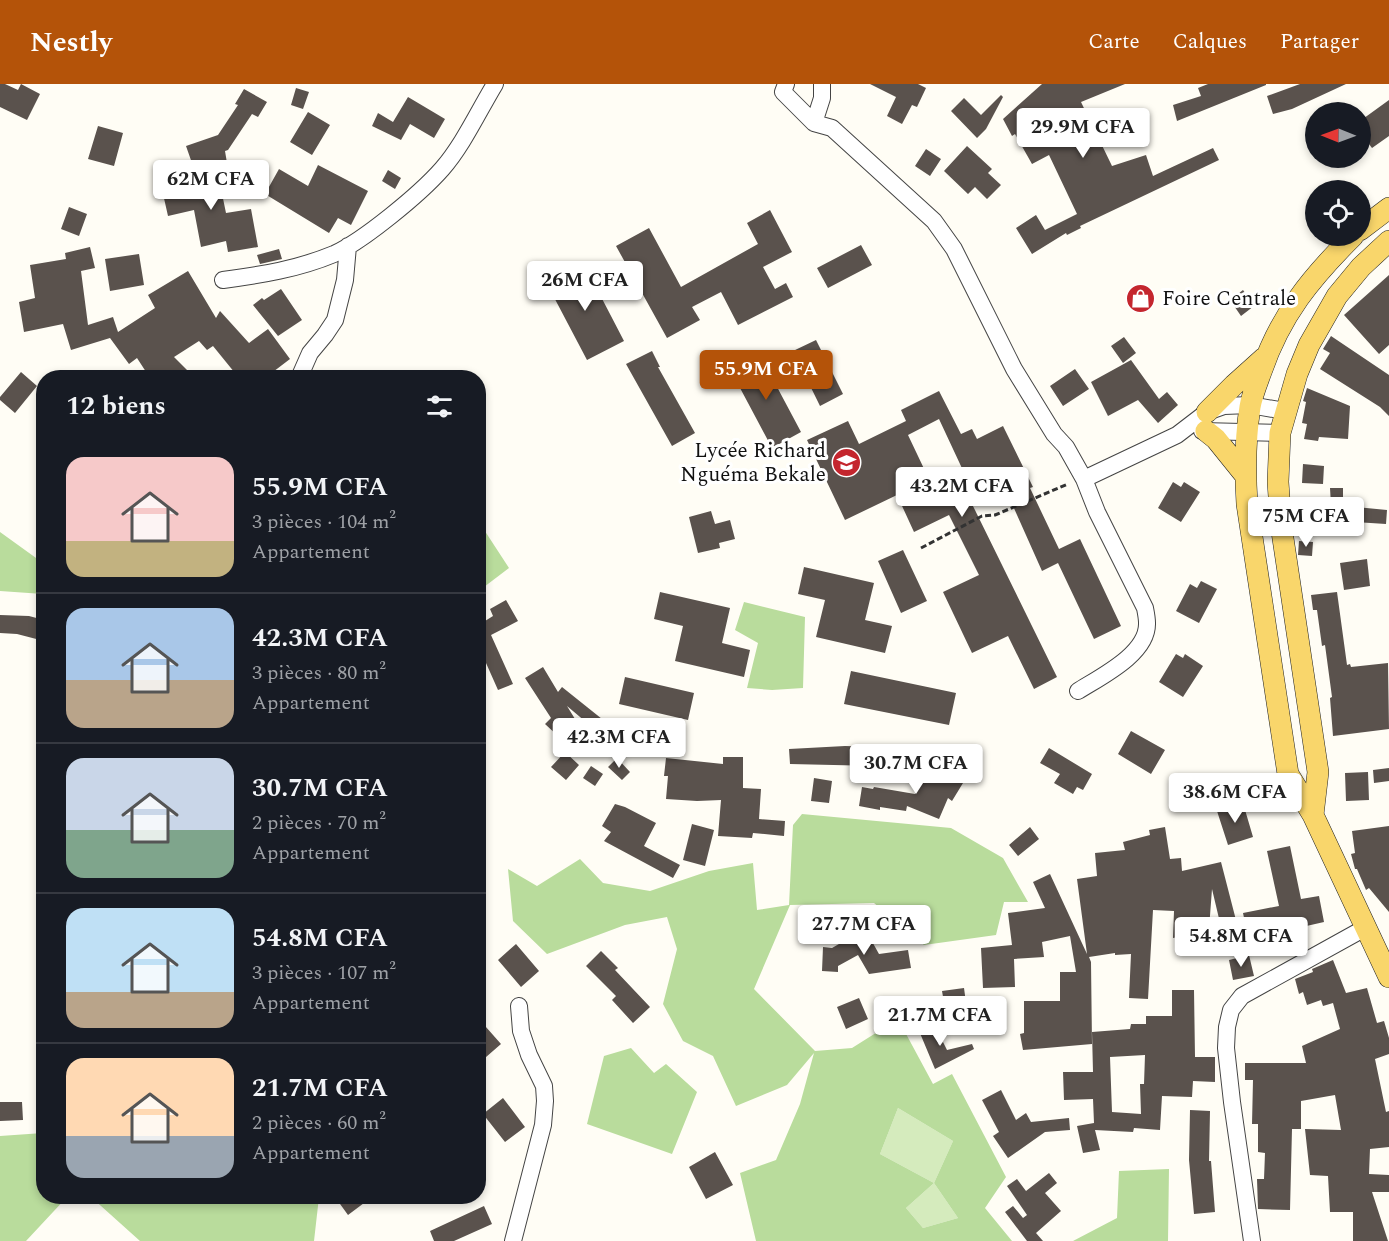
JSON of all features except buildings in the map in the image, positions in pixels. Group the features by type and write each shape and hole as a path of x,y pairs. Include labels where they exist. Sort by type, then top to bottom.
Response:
{"main road":[{"path":"1371,222 1389,208"},
{"path":"1313,815 1318,772 1281,525 1278,482 1280,433 1285,411 1309,345 1337,296 1361,267 1389,241"},
{"path":"1343,246 1298,296 1270,345 1250,405 1245,475 1247,504 1287,774 1313,815 1365,928 1383,952 1389,977"},
{"path":"1245,475 1216,439 1206,422 1267,356"}],"street":[{"path":"223,280 275,273 309,263 348,246 400,208 441,170 460,144 495,84"},
{"path":"781,87 814,123 832,128 934,221 954,249 1014,369 1054,434 1066,447 1084,479 1097,512 1145,609 1148,624 1143,639 1122,664 1078,691"},
{"path":"814,123 825,89"},
{"path":"303,370 310,353 335,320 345,280 348,246"},
{"path":"1084,479 1206,422 1236,404 1285,411"},
{"path":"1206,422 1247,433 1280,433"},
{"path":"1252,1241 1226,1048 1231,1010 1242,996 1365,928"},
{"path":"513,1241 543,1125 545,1101 544,1086 529,1055 521,1031 519,1006"}],"path":[{"path":"921,548 982,516 995,515 1084,479"}],"green space":[{"path":"0,532 36,558 36,594 0,591"},
{"path":"486,533 509,568 486,585"},
{"path":"744,602 805,617 803,688 772,690 747,688 758,643 735,630"},
{"path":"802,814 951,828 1003,858 1028,902 1004,902 996,935 924,945 874,903 790,905 754,989 815,1051 852,1048 898,1019 933,1084 952,1074 1006,1177 985,1208 1012,1241 756,1241 740,1173 776,1160 800,1104 814,1053 787,1085 736,1106 713,1056 683,1041 663,1004 677,949 667,917 625,925 547,954 513,921 508,869 537,886 580,859 603,883 650,891 709,871 753,863 757,910 789,905 793,825","holes":["898,1108 953,1141 934,1183 880,1154","934,1183 958,1218 923,1228 906,1208"]},
{"path":"631,1048 654,1073 666,1064 697,1092 672,1154 587,1124 604,1056"},
{"path":"898,1108 953,1141 934,1183 880,1154"},
{"path":"36,1133 36,1204 60,1204 26,1241 0,1241 0,1136"},
{"path":"1169,1169 1168,1241 1073,1241 1117,1218 1119,1171"},
{"path":"934,1183 958,1218 923,1228 906,1208"},
{"path":"99,1204 318,1204 314,1241 140,1241"}],"place":[{"name":"Foire Centrale","path":"1141,299"},
{"name":"Lycée Richard Nguéma Bekale","path":"847,463"}]}
